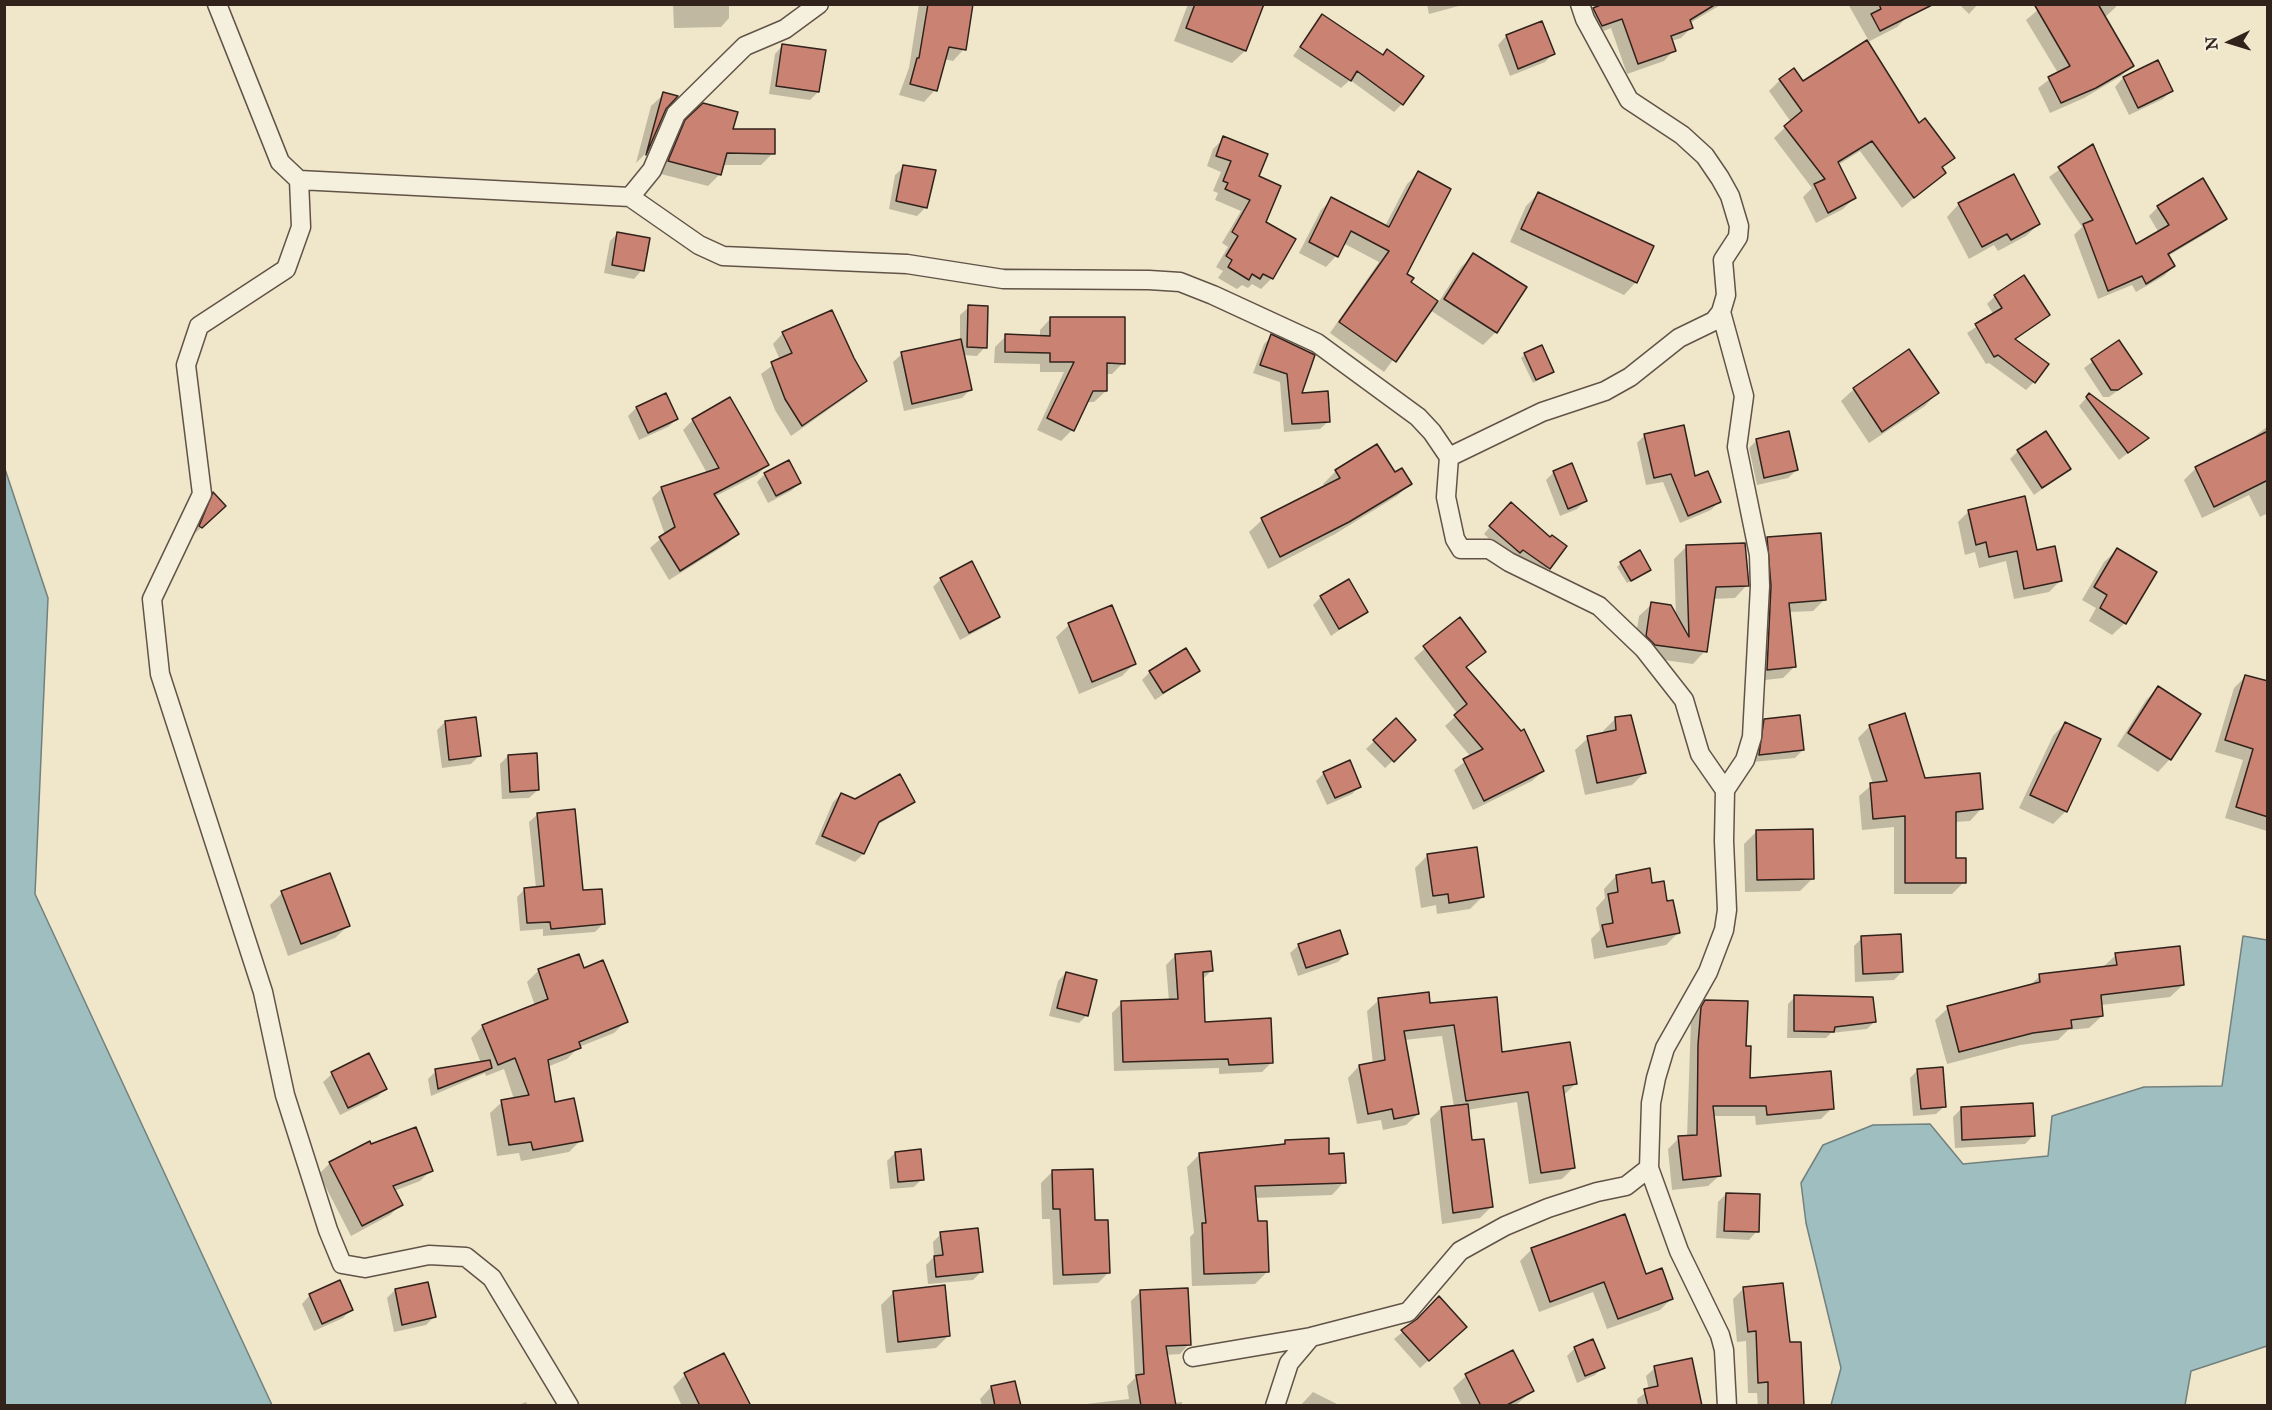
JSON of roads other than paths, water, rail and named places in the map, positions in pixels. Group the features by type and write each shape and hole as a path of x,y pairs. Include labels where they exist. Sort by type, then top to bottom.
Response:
{"street":[{"path":"217,4 280,162 299,180 630,197 699,244 723,256 907,264 1003,279 1180,282 1270,320 1317,343 1418,417 1441,443 1449,457 1446,497 1455,539 1461,549 1489,549 1509,562 1599,606 1644,649 1684,700 1700,754 1725,790"},
{"path":"630,197 652,170 676,114 745,46 785,29 819,4"},
{"path":"1580,4 1585,19 1629,100 1682,135 1705,156 1730,196 1739,226 1738,237 1723,260 1727,281 1721,312 1744,396 1737,447 1759,555 1760,586 1752,737 1744,760 1725,790 1724,841 1727,910 1724,930 1708,972 1665,1048 1651,1103 1649,1168 1679,1251 1720,1335 1724,1350 1727,1406"},
{"path":"299,180 301,227 286,269 199,326 186,365 202,494 152,599 160,674 263,992 285,1095 328,1230 342,1264 365,1268 429,1255 466,1257 492,1278 569,1406"},
{"path":"1449,457 1542,412 1605,391 1630,377 1679,339 1714,321 1721,312"},
{"path":"1194,1357 1311,1337 1408,1312 1460,1251 1504,1226 1548,1208 1597,1192 1626,1186 1649,1168"},
{"path":"1275,1406 1289,1364 1311,1337"}],"water":[{"path":"5,469 48,598 35,894 272,1405 5,1405"},
{"path":"2243,936 2267,940 2267,1346 2191,1371 2185,1405 1831,1405 1841,1368 1806,1223 1801,1183 1823,1145 1873,1125 1930,1124 1963,1164 2048,1156 2052,1116 2144,1087 2222,1086"}]}
